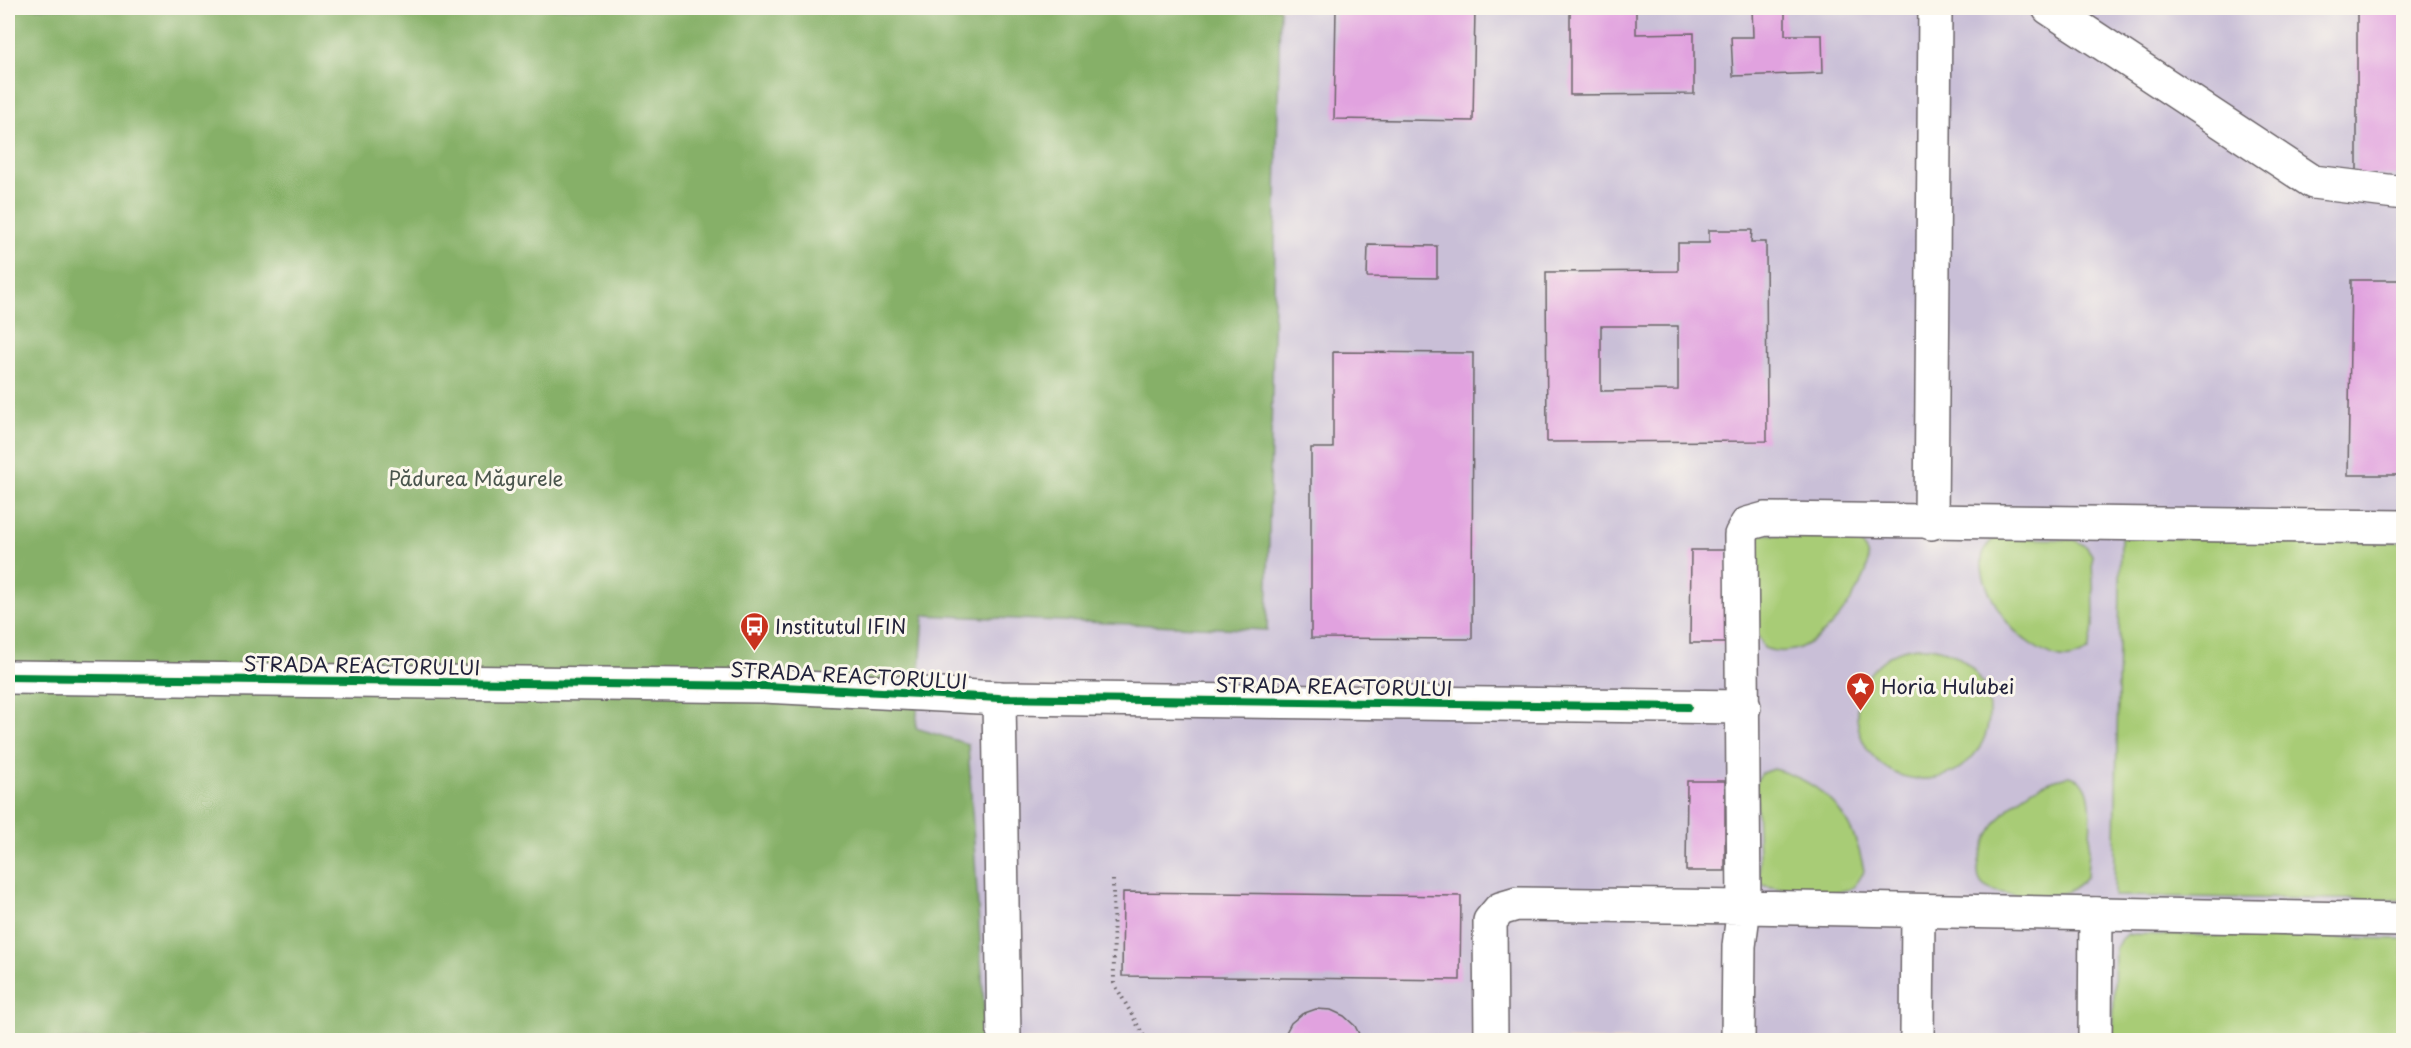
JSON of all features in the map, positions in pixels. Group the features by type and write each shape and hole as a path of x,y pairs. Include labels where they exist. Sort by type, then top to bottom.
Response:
{"street":[{"path":"1931,523 1935,8"},
{"path":"2049,8 2313,182 2403,193"},
{"path":"1738,1041 1739,946 1744,907 1741,535 1747,524 1765,519 1931,523 2403,527"},
{"name":"STRADA REACTORULUI","path":"8,676 764,686 999,698 1744,707"},
{"path":"999,698 1004,1041"},
{"path":"1491,1041 1490,921 1500,909 1517,904 2403,920"},
{"path":"1917,1041 1918,911"},
{"path":"2095,1041 2096,914"}],"path":[{"path":"1113,880 1114,982 1146,1041"}],"shaded area":[{"path":"1280,8 2403,8 2403,1040 986,1040 968,745 916,728 924,615 1267,630"}],"green space":[{"name":"Pădurea Măgurele","path":"8,8 1280,8 1267,630 924,615 916,728 968,744 986,1040 8,1040"},
{"path":"1762,534 1855,537 1867,553 1868,564 1865,575 1841,614 1819,637 1793,650 1778,651 1764,648 1755,630 1756,538"},
{"path":"1997,537 2075,540 2087,547 2092,555 2094,604 2093,628 2088,651 2068,658 2054,656 2031,644 2007,622 1988,590 1982,566 1983,555 1988,545"},
{"path":"2121,537 2403,542 2403,900 2114,896"},
{"path":"1923,647 1948,652 1970,666 1984,688 1989,713 1984,738 1970,760 1948,774 1923,779 1898,774 1876,760 1862,738 1857,713 1862,688 1876,666 1898,652"},
{"path":"1773,769 1809,783 1835,805 1845,819 1853,834 1864,871 1853,887 1835,892 1822,892 1760,884 1756,781 1762,773"},
{"path":"2069,776 2078,779 2083,784 2090,804 2090,842 2085,878 2070,890 2047,895 2006,894 1985,887 1979,878 1979,864 1981,854 1994,826 2027,793 2054,780"},
{"path":"2127,934 2403,939 2403,1040 2113,1040 2115,950"}],"building":[{"path":"1336,8 1475,8 1473,121 1334,119"},
{"path":"1570,8 1636,8 1636,34 1694,33 1694,94 1570,95"},
{"path":"1752,8 1785,8 1785,35 1822,35 1823,73 1733,76 1731,37 1753,37"},
{"path":"2357,8 2404,8 2404,175 2357,175"},
{"path":"1709,230 1752,230 1751,242 1766,242 1767,441 1547,442 1546,272 1678,271 1678,243 1709,243","holes":["1601,326 1678,326 1678,390 1601,391"]},
{"path":"1368,245 1437,246 1437,278 1367,277"},
{"path":"2351,280 2404,280 2404,475 2348,475"},
{"path":"1333,352 1473,353 1472,639 1311,638 1311,448 1333,448"},
{"path":"1691,550 1727,550 1725,643 1690,643"},
{"path":"1687,781 1725,781 1725,871 1686,871"},
{"path":"1123,892 1461,896 1460,980 1122,976"},
{"path":"1316,1009 1331,1010 1344,1016 1355,1026 1362,1040 1282,1040 1291,1023 1302,1014"}],"cycle path":[{"path":"8,677 764,686 999,698 1688,707"}],"place":[{"name":"Institutul IFIN","path":"754,652"},
{"name":"Horia Hulubei","path":"1860,712"}]}
